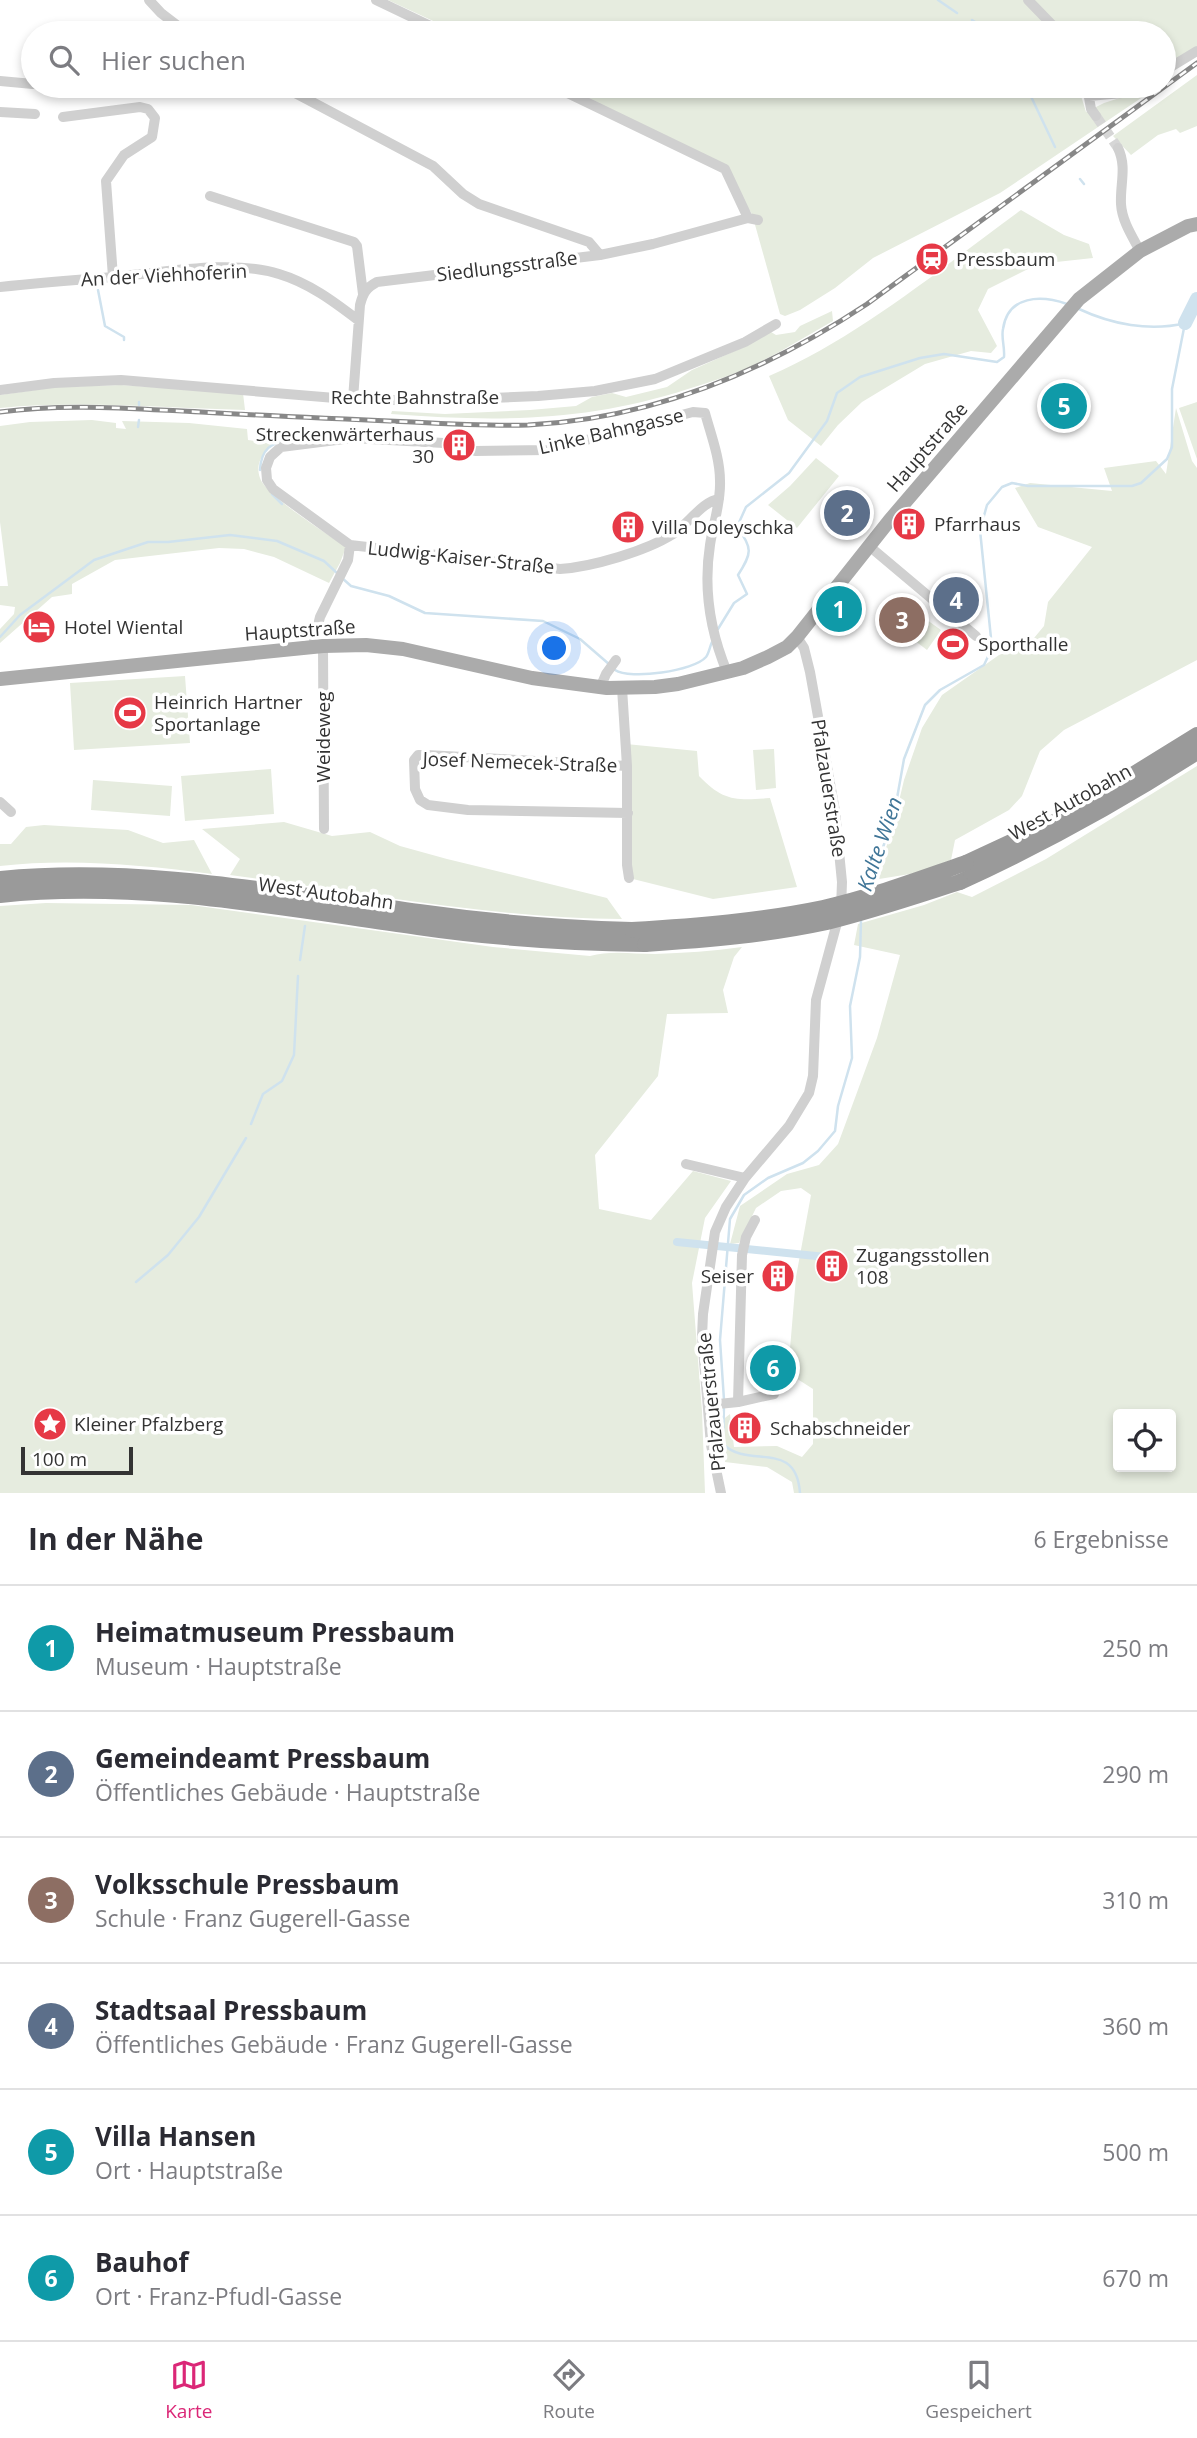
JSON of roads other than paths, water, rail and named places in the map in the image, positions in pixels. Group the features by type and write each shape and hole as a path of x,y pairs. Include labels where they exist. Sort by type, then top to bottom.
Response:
{"highway":[{"name":"West Autobahn","path":"0,879 77,875 151,878 568,928 632,930 719,925 825,908 880,893 966,863 1063,818 1197,735"},
{"name":"West Autobahn","path":"0,895 78,891 150,893 302,910 493,937 566,942 645,944 718,940 827,922 882,908 960,882 1024,853 1084,821 1197,752"}],"main road":[{"name":"Hauptstraße","path":"0,679 318,646 366,645 403,649 532,678 603,681 622,688 678,684 727,672 768,657 787,647 797,637 869,546 1079,299 1140,251 1197,224"}],"street":[{"path":"149,0 171,21"},
{"path":"376,0 419,21"},
{"path":"1028,0 1048,21"},
{"path":"1176,64 1197,51"},
{"path":"0,81 21,83"},
{"path":"305,98 433,166 479,204 589,242 600,255"},
{"name":"Siedlungsstraße","path":"363,294 369,286 392,279 600,255 753,219 725,169 578,98"},
{"path":"1089,98 1091,109 1096,116"},
{"path":"63,117 140,107 148,109 155,118 152,136 124,155 106,181 113,277"},
{"path":"0,112 35,114"},
{"path":"1118,148 1124,170 1121,202 1123,218 1140,251"},
{"path":"209,196 354,242 357,246 363,294 358,320 353,399"},
{"name":"An der Viehhoferin","path":"0,287 183,270 258,270 298,281 329,298 358,320"},
{"name":"Rechte Bahnstraße","path":"0,390 54,383 121,380 353,399 442,400 595,391 655,379 691,366 745,342 776,324"},
{"name":"Linke Bahngasse","path":"475,451 548,450 693,412 705,413 720,469 719,499"},
{"name":"Ludwig-Kaiser-Straße","path":"444,443 352,435 281,447 270,457 266,468 267,480 273,489 350,545 537,567 580,568 643,549 666,538 692,520 710,500 719,499"},
{"path":"719,499 707,569 712,629 727,672"},
{"name":"Ludwig-Kaiser-Straße","path":"318,646 316,628 343,569 350,545"},
{"path":"869,546 976,636"},
{"name":"Pfalzauerstraße","path":"721,1493 711,1445 713,1405 702,1337 710,1264 719,1221 745,1178 789,1126 809,1093 813,1076 816,1000 841,908 842,882 835,811 810,672 804,648 797,637"},
{"name":"Weideweg","path":"318,646 324,829"},
{"path":"603,681 616,660"},
{"name":"Josef Nemecek-Straße","path":"622,688 627,766 629,878"},
{"name":"Josef Nemecek-Straße","path":"627,766 426,755 418,755 414,760 415,789 420,800 428,805 480,810 628,813"},
{"path":"0,802 11,812"},
{"path":"686,1164 745,1178"},
{"path":"736,1402 742,1255 746,1237 755,1220"},
{"path":"713,1405 774,1394"}],"waterway":[{"path":"938,0 957,13"},
{"path":"1032,98 1055,147"},
{"path":"1080,179 1084,184"},
{"path":"98,290 105,326 124,337 124,340"},
{"path":"718,629 734,603 747,594 738,575 749,551 746,540 737,527 746,507 789,473 827,421 837,393 860,377 920,358 944,354 997,362 1004,357 1003,329 1011,309 1027,300 1037,299 1067,304"},
{"path":"1185,323 1197,299"},
{"name":"Kalte Wien","path":"862,893 867,874 880,856 894,815 904,759 925,705 940,690 984,665 992,648 980,530 987,505 1002,487 1012,483 1028,486 1132,486 1141,483 1167,459 1172,447 1172,389 1185,323 1158,327 1131,325 1104,319 1079,309"},
{"path":"138,427 139,420"},
{"path":"260,470 262,457 268,448 291,440"},
{"path":"272,494 282,504"},
{"path":"0,637 20,615 94,560 148,542 230,535 277,541 324,561 337,573"},
{"path":"342,578 351,586 389,596 425,613 543,621 580,639 610,665"},
{"path":"615,670 634,674 676,670 706,657 712,642"},
{"name":"Kalte Wien","path":"724,1400 720,1340 730,1219 744,1195 768,1178 803,1163 818,1151 835,1131 838,1106 852,1058 850,1006 860,957 861,920"},
{"path":"300,960 305,926"},
{"path":"251,1124 263,1094 282,1081 294,1055 298,976"},
{"path":"136,1282 168,1255 199,1217 246,1138"},
{"path":"677,1242 826,1257"},
{"name":"Kalte Wien","path":"724,1406 723,1444 745,1455 781,1460 790,1466 797,1476 800,1493"}],"tunnel":[{"path":"1096,116 1118,148"}],"railway":[{"path":"1176,78 1197,63"},
{"path":"0,412 100,408 528,425 574,421 663,402 748,370 789,350 867,304 1149,98"}],"place":[{"name":"Pressbaum","path":"932,259"},
{"name":"Villa Hansen","path":"1064,406"},
{"name":"Streckenwärterhaus 30","path":"459,445"},
{"name":"Gemeindeamt Pressbaum","path":"847,513"},
{"name":"Pfarrhaus","path":"909,524"},
{"name":"Villa Doleyschka","path":"628,527"},
{"name":"Stadtsaal Pressbaum","path":"956,600"},
{"name":"Heimatmuseum Pressbaum","path":"839,609"},
{"name":"Volksschule Pressbaum","path":"902,620"},
{"name":"Hotel Wiental","path":"39,627"},
{"name":"Sporthalle","path":"953,644"},
{"name":"Heinrich Hartner Sportanlage","path":"130,713"},
{"name":"Zugangsstollen 108","path":"832,1266"},
{"name":"Seiser","path":"778,1276"},
{"name":"Bauhof","path":"773,1368"},
{"name":"Kleiner Pfalzberg","path":"50,1424"},
{"name":"Schabschneider","path":"745,1428"}]}
